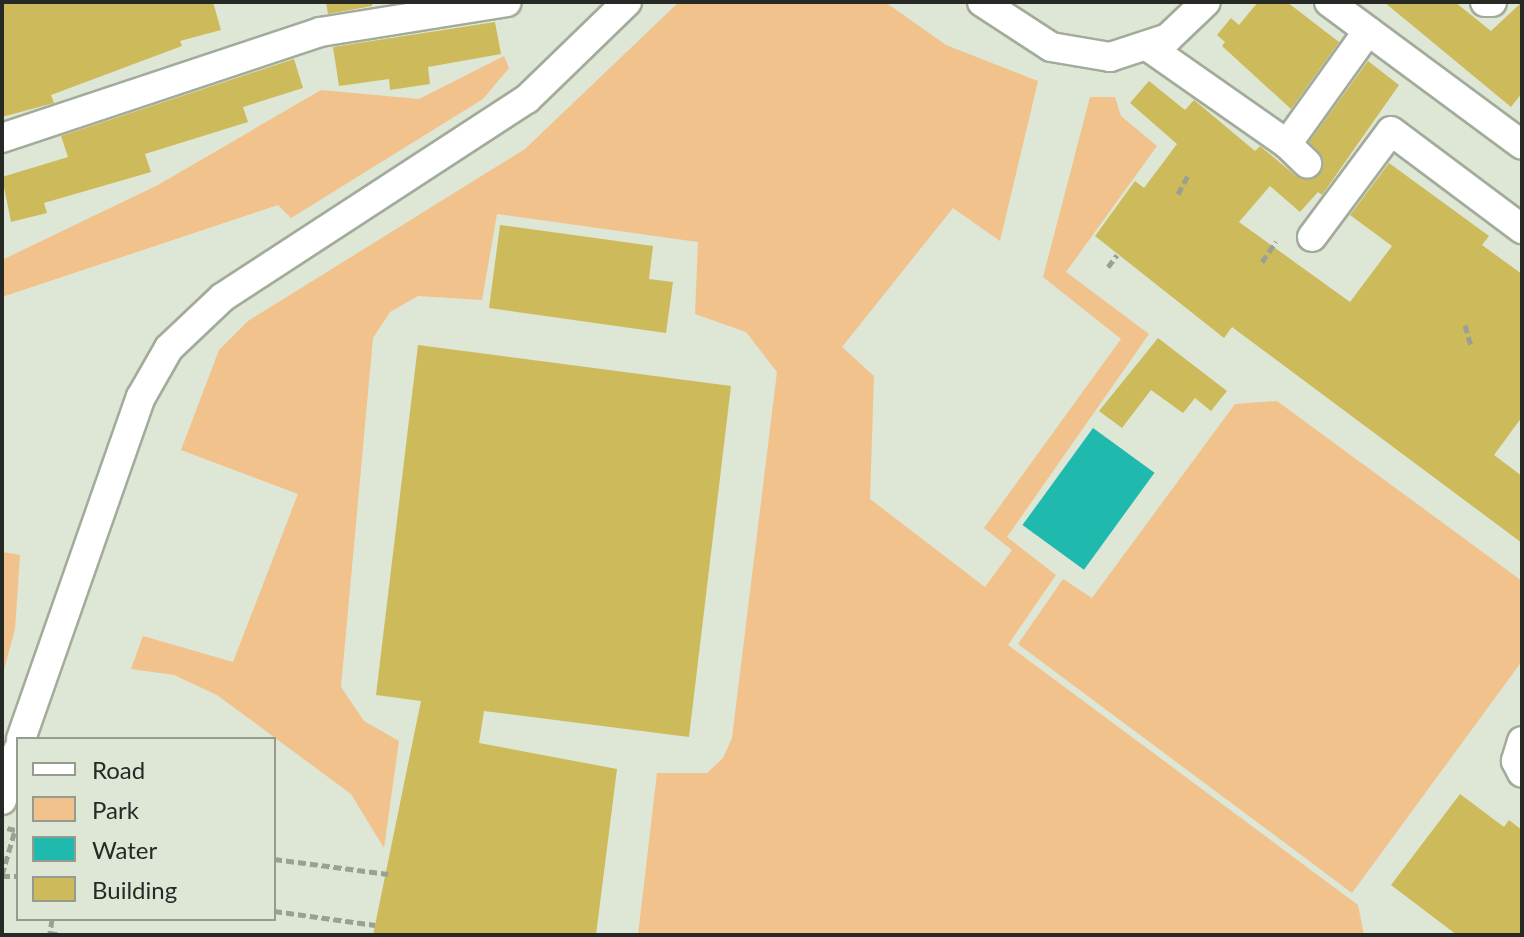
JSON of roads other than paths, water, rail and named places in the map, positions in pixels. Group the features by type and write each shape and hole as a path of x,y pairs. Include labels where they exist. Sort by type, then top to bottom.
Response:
{"street":[{"path":"2,138 320,32 507,2"},
{"path":"22,737 141,397 178,337 223,297 527,99 627,2"},
{"path":"982,2 1033,37 1070,54 1110,57 1150,48 1185,26 1206,2"},
{"path":"1329,2 1522,145"},
{"path":"1485,2 1492,2"},
{"path":"1150,48 1297,153 1368,31"},
{"path":"1312,237 1391,131 1522,229"},
{"path":"1522,741 1516,761 1522,773"},
{"path":"2,800 16,756"}],"water":[{"path":"1093,428 1154,473 1084,570 1022,525"}]}
